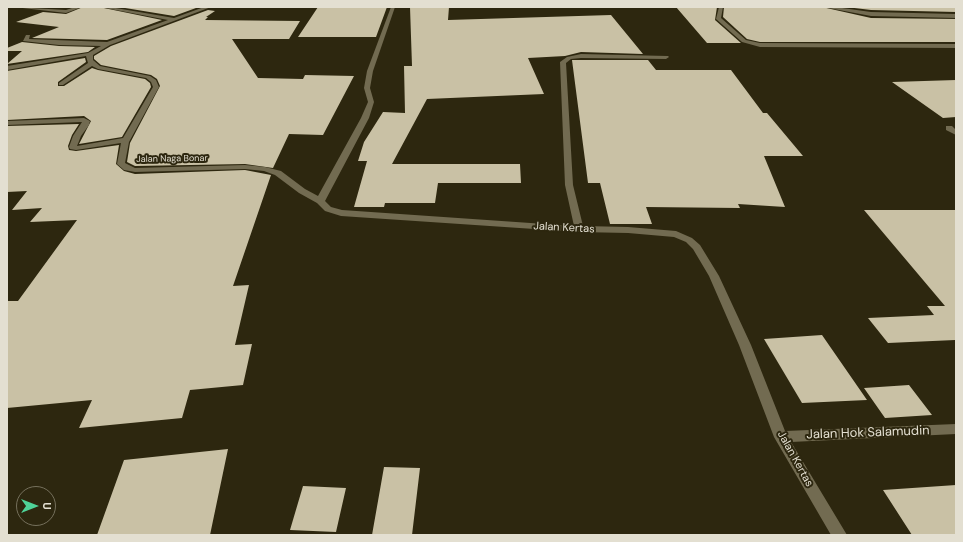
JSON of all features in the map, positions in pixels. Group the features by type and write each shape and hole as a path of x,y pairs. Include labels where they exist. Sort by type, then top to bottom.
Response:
{"street":[{"path":"16,7 66,12 80,7"},
{"path":"106,7 175,20"},
{"path":"7,68 90,54 108,44 209,7"},
{"path":"320,201 366,118 371,102 367,88 370,71 394,7"},
{"path":"721,7 718,18 744,41 760,45 956,46"},
{"path":"825,7 871,14 956,16"},
{"path":"28,36 25,40 59,43 108,44"},
{"path":"61,84 92,63 88,57 90,54"},
{"path":"579,229 569,185 563,62 568,58 582,56 666,57"},
{"name":"Jalan Naga Bonar","path":"92,63 107,70 148,77 154,81 156,87 127,140 120,164 135,170 245,167 266,169 278,173 302,192 320,201"},
{"path":"7,123 84,120 86,121 85,125 77,136 73,147 76,148 127,140"},
{"path":"949,128 956,133"},
{"name":"Jalan Kertas","path":"320,201 328,209 341,213 676,234 689,240 697,247 714,276 745,345 781,437 839,535"},
{"name":"Jalan Hok Salamudin","path":"781,437 956,429"}],"building":[{"path":"83,7 99,7 162,20 107,40 32,38 59,27 16,22 43,12 66,14"},
{"path":"119,7 188,7 196,8 174,16"},
{"path":"318,7 387,7 376,37 298,37"},
{"path":"410,7 449,7 448,20 611,15 643,54 581,52 565,56 528,58 544,94 427,99 392,164 520,164 521,183 438,183 435,203 385,203 384,207 354,207 367,161 358,161 364,142 383,112 405,113 404,66 412,66"},
{"path":"676,7 717,7 715,20 741,43 707,43"},
{"path":"724,7 822,7 871,18 956,19 956,42 760,42 747,39 723,17"},
{"path":"846,7 956,7 956,12 871,10"},
{"path":"208,10 215,11 206,17 208,17 205,20 300,21 289,39 232,39 258,78 303,79 305,75 354,76 323,135 289,134 273,168 245,164 135,166 127,162 130,143 160,86 157,79 151,75 101,65 94,59 94,56 111,46"},
{"path":"22,42 59,46 95,47 88,52 7,64 22,51 7,51 7,48"},
{"path":"85,58 86,62 58,82 58,86 64,86 92,68 145,79 150,83 151,87 122,137 79,144 91,121 84,116 7,120 7,71"},
{"path":"572,60 648,60 656,70 731,70 763,113 767,113 803,156 764,156 785,207 738,204 740,208 646,207 652,224 610,224 600,183 588,183"},
{"path":"956,80 956,117 943,118 892,82"},
{"path":"79,124 72,135 68,146 69,150 76,151 119,145 116,164 124,171 135,174 245,170 271,175 233,286 249,285 235,345 252,344 243,385 190,390 182,418 79,428 92,400 7,408 7,301 18,301 77,220 30,222 42,208 12,210 27,191 7,192 7,126"},
{"path":"864,210 956,210 956,341 888,343 868,318 934,315 927,306 945,306"},
{"path":"822,335 867,400 802,403 764,339"},
{"path":"909,385 932,415 885,418 864,388"},
{"path":"228,449 210,535 97,535 124,460"},
{"path":"384,467 420,468 412,535 372,535"},
{"path":"956,485 956,535 912,535 883,490"},
{"path":"303,486 346,488 336,532 290,530"}]}
